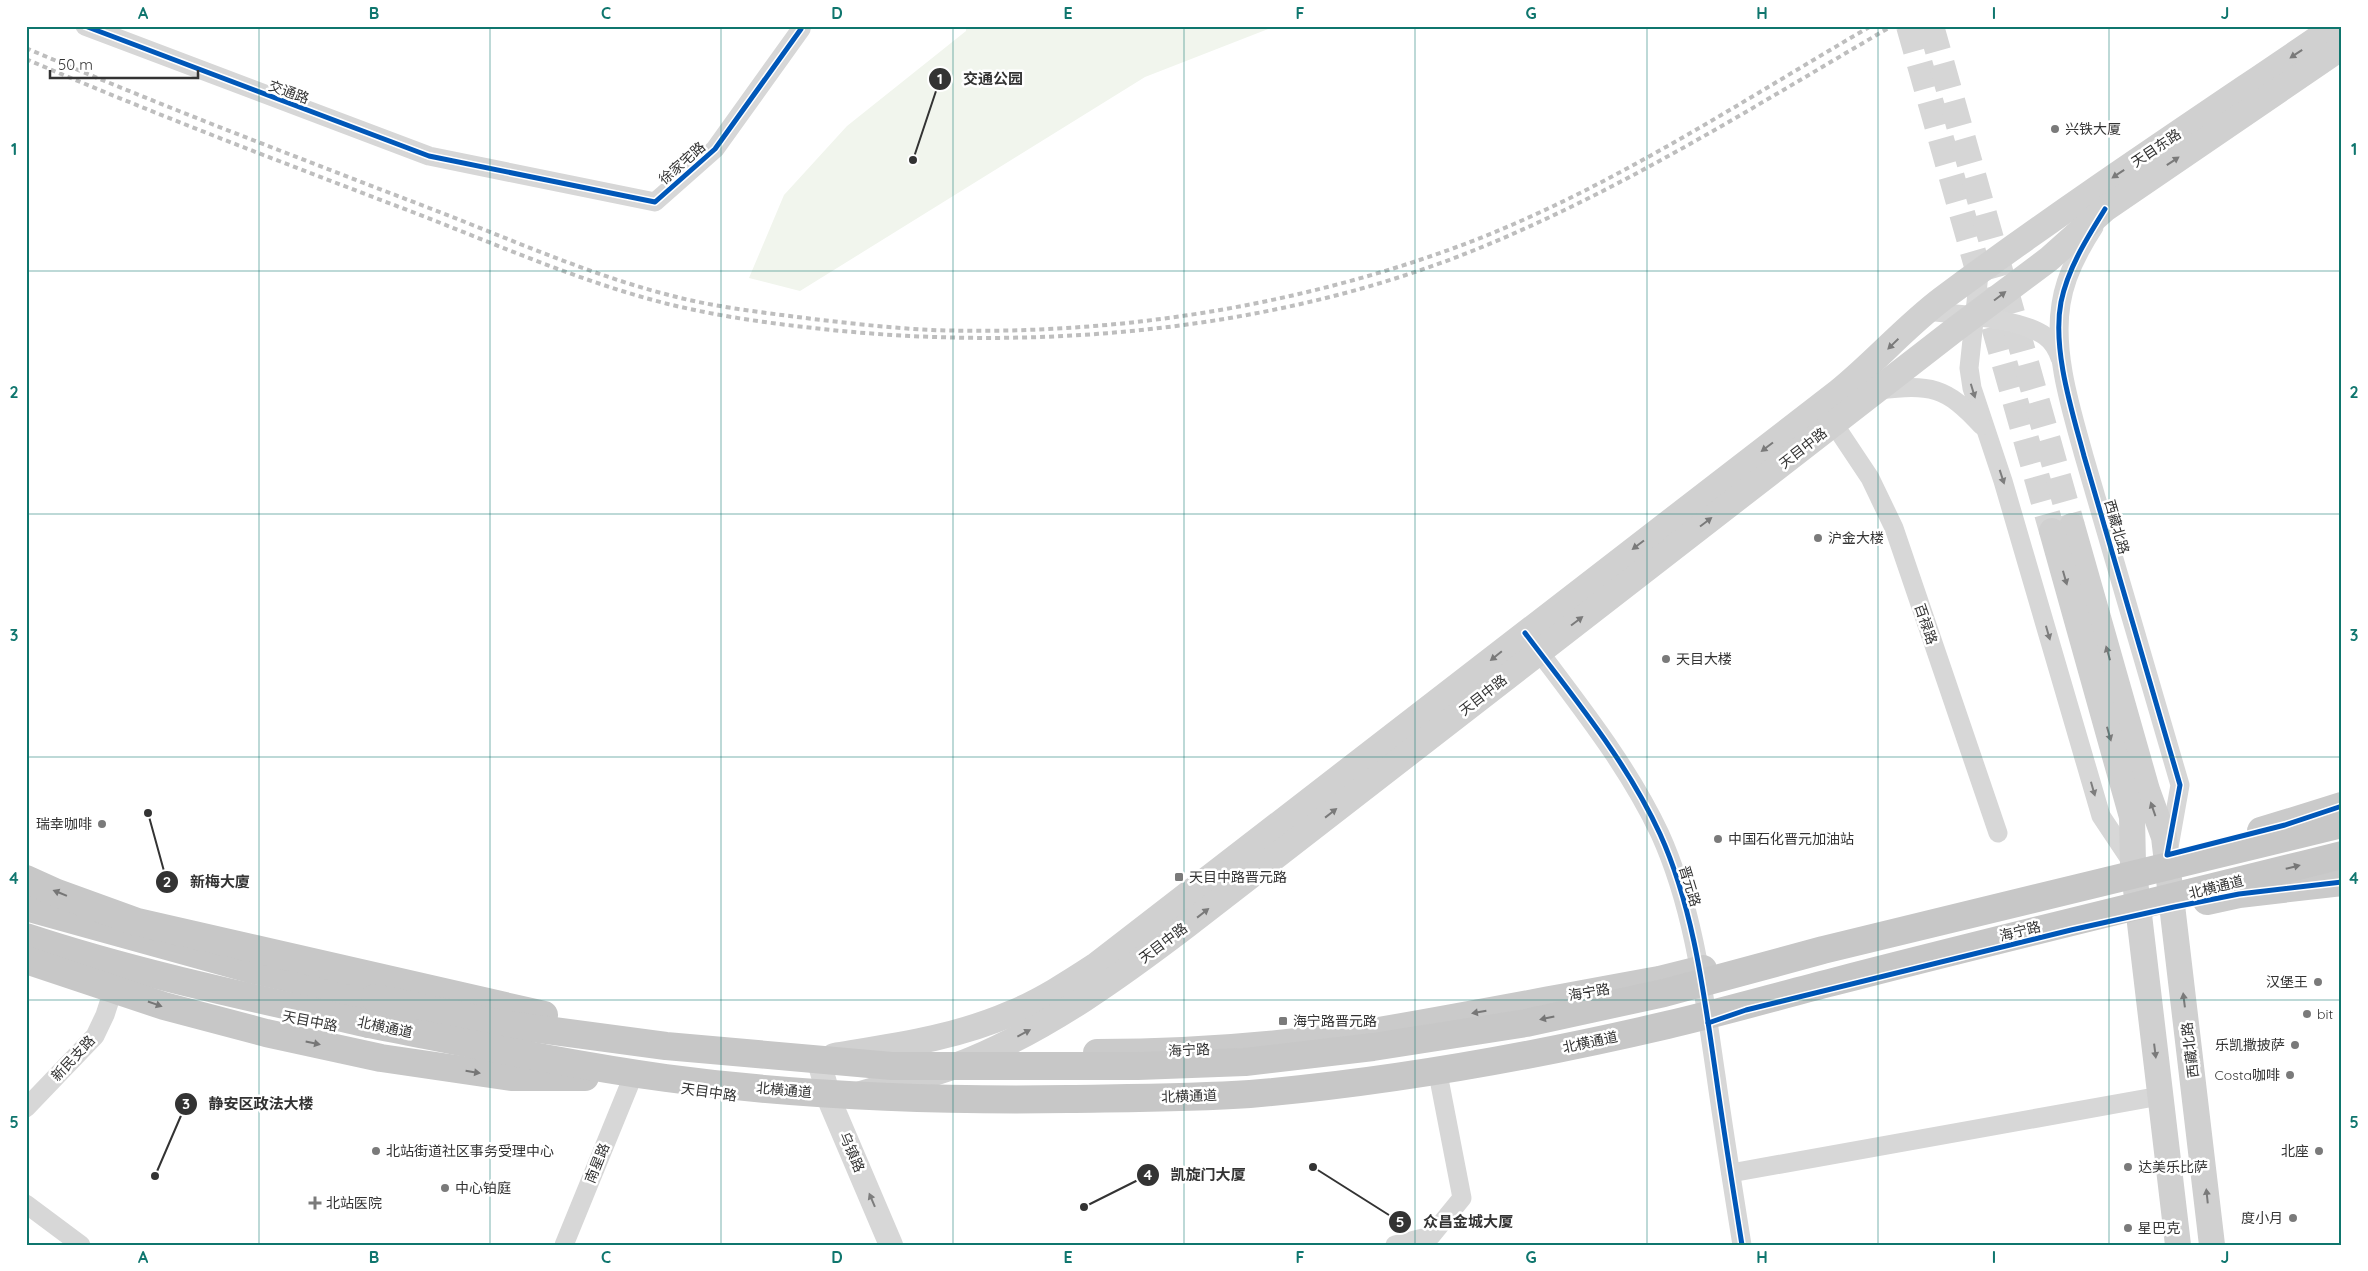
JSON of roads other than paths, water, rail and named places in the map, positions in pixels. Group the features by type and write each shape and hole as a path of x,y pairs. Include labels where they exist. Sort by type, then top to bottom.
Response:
{"highway":[{"name":"北横通道","path":"26,907 250,969 375,998 502,1024 666,1046 892,1066 992,1068 1138,1066 1245,1062 1373,1048 1526,1023 1664,993 1852,943 2342,824"},
{"name":"北横通道","path":"26,936 71,951 214,988 359,1021 502,1050 666,1078 890,1098 992,1100 1139,1098 1248,1094 1377,1080 1532,1055 1671,1024 2342,855"},
{"path":"26,879 57,893 137,922 251,947 366,976 498,1003 666,1046"},
{"path":"26,960 164,1006 266,1033 381,1058 511,1077 666,1078"}],"main road":[{"name":"天目东路","path":"1979,274 2093,192 2336,26"},
{"name":"天目东路","path":"2105,209 2342,47"},
{"name":"天目中路","path":"26,907 437,1001 525,1019 818,1058 915,1043 965,1031 1013,1013 1066,984 1122,947 1532,642 1834,424 2049,259 2105,209"},
{"name":"天目中路","path":"26,944 119,974 285,1016 631,1081 759,1100 831,1104 983,1054 1076,1005 1136,964 1845,387 1928,311 1979,274"},
{"name":"西藏北路","path":"2178,1245 2133,864 2132,816 2062,528 2164,837 2174,907 2212,1245"},
{"name":"海宁路","path":"818,1058 924,1053 1107,1053 1206,1050 1372,1032 1698,971 2133,864 2285,825 2342,806"},
{"name":"海宁路","path":"831,1104 978,1108 1210,1104 1315,1098 1439,1079 1668,1036 1766,1005 2071,930 2239,894 2342,882"}],"street":[{"name":"交通路","path":"85,26 429,156"},
{"name":"徐家宅路","path":"429,156 655,202 715,149 802,27"},
{"name":"西藏北路","path":"2105,209 2082,246 2066,284 2059,322 2063,363 2084,456 2180,785 2167,855"},
{"name":"西藏北路","path":"1979,274 1969,358 1972,388 2023,548 2101,816 2133,864"},
{"name":"西藏北路","path":"1928,311 2012,323 2046,336 2057,350 2063,363"},
{"path":"1969,358 1976,342 1985,333 1998,326 2012,323"},
{"name":"西藏北路","path":"1878,390 1923,386 1937,391 1963,407 1986,431"},
{"name":"百禄路","path":"1834,424 1870,478 1894,528 1998,833"},
{"name":"晋元路","path":"1532,642 1606,742 1650,813 1671,862 1687,912 1708,1023 1742,1245"},
{"name":"新民支路","path":"26,1108 95,1036 105,1015 119,974"},
{"name":"乌镇路","path":"818,1058 831,1104 891,1245"},
{"path":"1395,1245 1431,1236 1462,1198 1439,1079"},
{"name":"南星路","path":"564,1245 631,1081"},
{"path":"1731,1173 2160,1096"},
{"path":"26,1204 81,1245"}],"tunnel":[{"path":"1909,26 2052,531"},
{"path":"1931,26 2072,526"}],"railway":[{"path":"26,48 277,150 548,255 638,286 702,303 805,318 916,329 998,331 1131,323 1263,302 1328,287 1454,248 1562,202 1615,175 1718,117 1871,26"},
{"path":"26,59 268,157 540,262 636,295 719,315 771,323 887,335 970,338 1054,336 1138,330 1222,319 1304,303 1384,282 1462,255 1518,232 1573,206 1681,149 1892,26"}],"place":[{"name":"兴铁大厦","path":"2055,129"},
{"name":"交通公园","path":"913,160"},
{"name":"沪金大楼","path":"1818,538"},
{"name":"天目大楼","path":"1666,659"},
{"name":"新梅大廈","path":"148,813"},
{"name":"瑞幸咖啡","path":"102,824"},
{"name":"中国石化晋元加油站","path":"1718,839"},
{"name":"天目中路晋元路","path":"1179,877"},
{"name":"汉堡王","path":"2318,982"},
{"name":"bit","path":"2307,1014"},
{"name":"海宁路晋元路","path":"1283,1021"},
{"name":"乐凯撒披萨","path":"2295,1045"},
{"name":"Costa咖啡","path":"2290,1075"},
{"name":"北站街道社区事务受理中心","path":"376,1151"},
{"name":"北座","path":"2319,1151"},
{"name":"众昌金城大厦","path":"1313,1167"},
{"name":"达美乐比萨","path":"2128,1167"},
{"name":"静安区政法大楼","path":"155,1176"},
{"name":"中心铂庭","path":"445,1188"},
{"name":"北站医院","path":"315,1203"},
{"name":"凯旋门大厦","path":"1084,1207"},
{"name":"度小月","path":"2293,1218"},
{"name":"星巴克","path":"2128,1228"}]}
